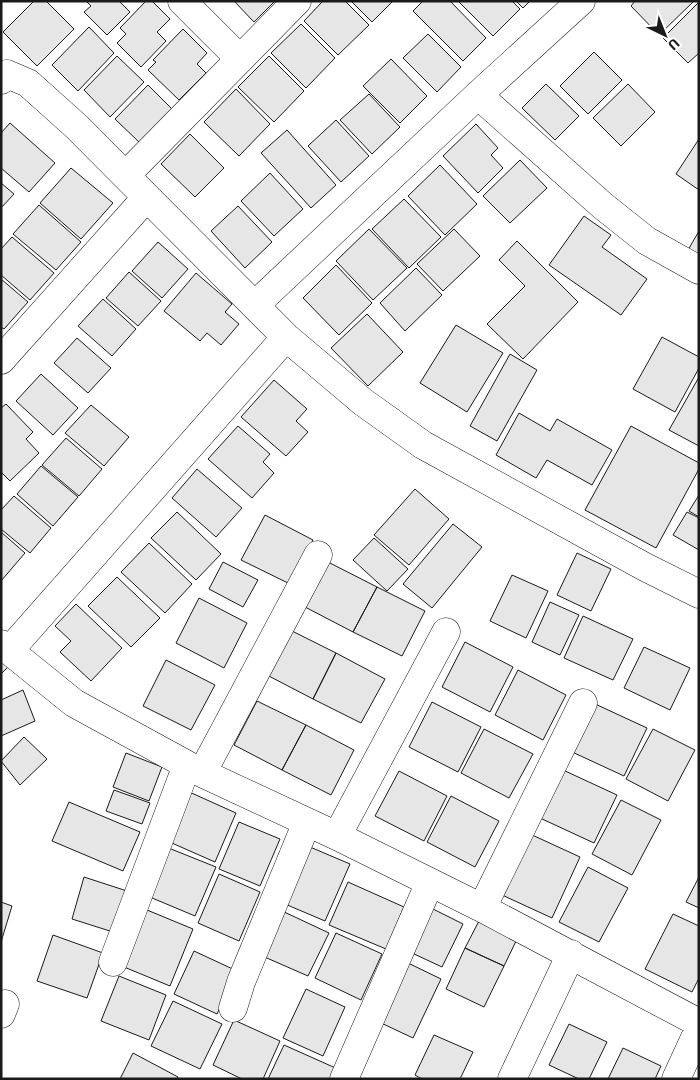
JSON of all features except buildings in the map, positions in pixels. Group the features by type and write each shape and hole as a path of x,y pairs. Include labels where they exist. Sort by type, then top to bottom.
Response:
{"street":[{"path":"182,1 240,59"},
{"path":"126,175 297,1"},
{"path":"255,305 581,1"},
{"path":"1,80 7,74 28,83 126,175 146,198 286,337 363,402 423,444 645,567 699,594"},
{"path":"478,95 603,206 647,241 699,270"},
{"path":"1,360 146,198"},
{"path":"286,337 5,648 74,702 195,769 337,836 482,908 699,1023"},
{"path":"113,962 195,769 318,555"},
{"path":"337,836 446,632"},
{"path":"482,908 583,703"},
{"path":"233,1008 241,982 308,822"},
{"path":"344,1079 430,882"},
{"path":"512,1079 571,954"},
{"path":"676,1079 699,1029"}]}
